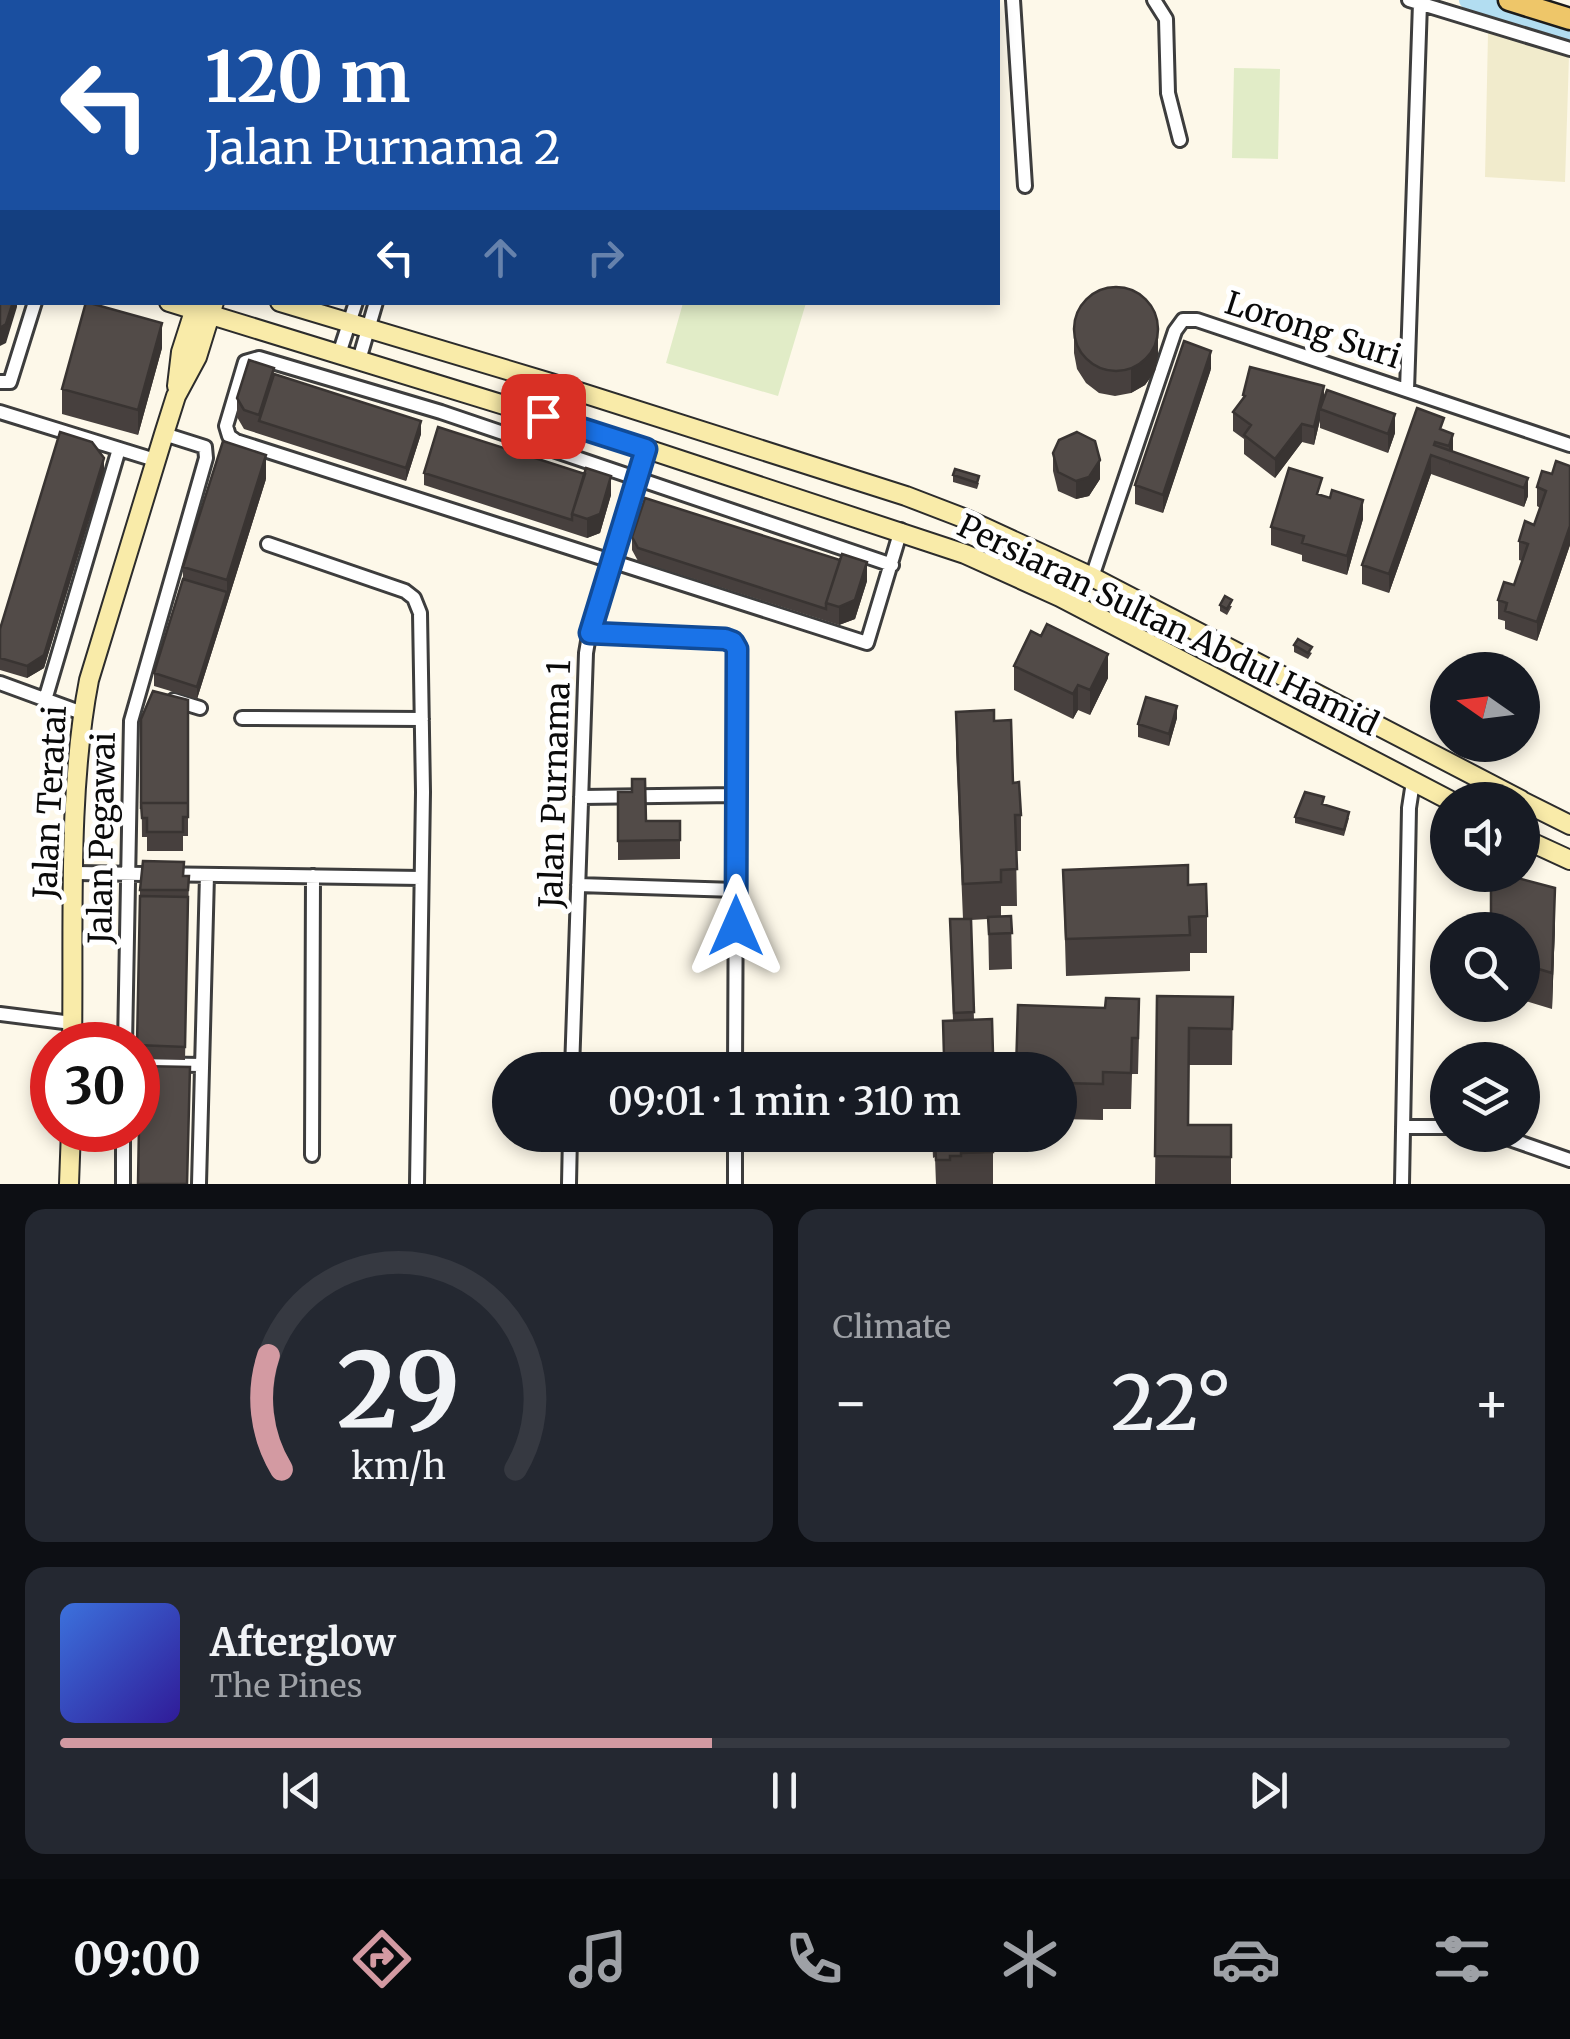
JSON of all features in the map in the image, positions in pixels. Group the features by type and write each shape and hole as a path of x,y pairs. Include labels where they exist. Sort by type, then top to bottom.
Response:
{"main road":[{"path":"1508,0 1570,20"},
{"name":"Persiaran Sultan Abdul Hamid","path":"290,305 552,383 906,496 966,519 1130,596 1487,782"},
{"name":"Persiaran Sultan Abdul Hamid","path":"204,308 902,530 965,554 1114,626 1430,791"},
{"name":"Jalan Teratai","path":"72,1022 82,713 176,396 181,352 204,308"},
{"path":"1114,626 1130,596"},
{"name":"Persiaran Sultan Abdul Hamid","path":"1540,809 1570,824"},
{"path":"1540,846 1570,860"},
{"path":"70,1184 71,1152"}],"street":[{"path":"1013,0 1025,186"},
{"path":"1154,0 1166,19 1168,93 1180,140"},
{"path":"1407,390 1415,2 1570,49"},
{"path":"0,382 10,382 34,305"},
{"path":"339,354 355,305"},
{"path":"359,360 375,305"},
{"name":"Lorong Suri","path":"1092,577 1178,323 1197,320 1570,445"},
{"path":"892,565 442,412 260,358 245,362 226,426 229,436 236,441 867,643 892,565 902,530"},
{"path":"0,412 155,460"},
{"name":"Jalan Pegawai","path":"125,1022 131,721 206,458 200,443 164,434"},
{"path":"46,700 119,449"},
{"name":"Jalan Purnama 1","path":"573,1052 585,658 646,449"},
{"path":"268,544 405,591 414,598 422,622 417,1184"},
{"path":"590,633 733,642 737,649 735,1052"},
{"path":"0,683 82,713"},
{"path":"140,690 200,708"},
{"path":"242,718 422,713"},
{"path":"1402,1184 1413,782"},
{"path":"581,798 736,795"},
{"path":"75,873 420,878"},
{"path":"199,1184 207,875"},
{"path":"312,1155 313,876"},
{"path":"578,885 736,890"},
{"path":"0,1014 64,1022"},
{"path":"160,1064 202,1065"},
{"path":"1403,1127 1430,1128"},
{"path":"1540,1150 1570,1160"},
{"path":"123,1184 124,1152"},
{"path":"569,1184 570,1152"},
{"path":"734,1184 735,1152"}],"shaded area":[{"path":"1488,33 1569,56 1565,182 1485,177"}],"green space":[{"path":"1234,68 1280,69 1278,159 1232,158"},
{"path":"682,305 805,305 778,396 666,363"}],"building":[{"path":"1116,287 1139,294 1151,306 1158,329 1151,352 1139,364 1116,371 1093,364 1081,352 1074,329 1081,306 1093,294"},
{"path":"0,305 12,305 6,324 0,328"},
{"path":"85,305 162,323 138,410 62,389"},
{"path":"1184,341 1211,351 1163,495 1135,485"},
{"path":"249,360 274,368 259,415 244,410 237,398"},
{"path":"1250,367 1324,386 1314,427 1302,424 1275,459 1244,435 1251,425 1233,412 1245,396"},
{"path":"274,374 421,421 406,468 259,421"},
{"path":"1327,390 1395,414 1388,434 1320,409"},
{"path":"1417,408 1444,418 1440,429 1453,434 1449,446 1435,442 1434,445 1528,478 1524,488 1431,455 1389,574 1362,565"},
{"path":"438,427 585,474 572,520 424,473"},
{"path":"60,432 92,442 104,458 44,655 27,666 0,658 0,629"},
{"path":"1077,432 1095,441 1100,460 1089,477 1076,481 1058,472 1053,453 1059,440"},
{"path":"223,441 266,455 227,580 183,567"},
{"path":"1556,461 1570,466 1570,526 1537,622 1505,611 1507,603 1498,600 1504,582 1514,585 1528,544 1519,541 1525,521 1534,525 1546,491 1537,487 1542,471 1552,474"},
{"path":"586,468 611,476 600,514 587,519 572,514"},
{"path":"1289,468 1322,478 1317,494 1330,498 1332,490 1363,500 1347,556 1302,543 1304,536 1271,527"},
{"path":"955,469 979,476 977,483 953,475"},
{"path":"645,498 840,560 826,609 638,548 632,537"},
{"path":"842,554 867,562 855,600 839,607 826,603"},
{"path":"183,579 227,592 197,687 154,673"},
{"path":"1225,596 1232,600 1227,609 1220,605"},
{"path":"1047,624 1108,654 1090,690 1078,685 1073,694 1014,666 1031,631 1041,636"},
{"path":"1298,639 1312,647 1308,653 1294,645"},
{"path":"153,691 188,700 188,803 141,803 141,719"},
{"path":"1146,697 1177,706 1169,734 1138,724"},
{"path":"994,710 994,721 1011,720 1013,783 1019,782 1021,815 1015,815 1017,869 1001,870 1001,882 963,884 956,712"},
{"path":"632,779 645,779 646,821 680,821 680,840 618,841 618,792 632,792"},
{"path":"1305,792 1324,797 1322,804 1349,812 1344,830 1295,817"},
{"path":"141,803 188,803 183,832 147,832"},
{"path":"143,861 184,862 188,890 140,890"},
{"path":"1188,865 1188,885 1206,884 1207,916 1189,917 1190,935 1066,939 1063,870"},
{"path":"1540,884 1555,888 1552,973 1540,969 1540,912 1491,912 1491,892 1540,892"},
{"path":"140,896 188,897 185,1047 160,1046 160,1022 137,1022"},
{"path":"1011,916 1012,933 989,934 988,917"},
{"path":"950,919 971,919 974,1012 954,1013"},
{"path":"1157,996 1233,997 1232,1029 1189,1028 1188,1125 1231,1125 1231,1157 1155,1156"},
{"path":"1106,998 1139,999 1138,1038 1132,1038 1131,1073 1103,1072 1103,1084 1077,1083 1077,1052 1017,1052 1018,1005 1105,1008"},
{"path":"992,1019 993,1052 944,1052 943,1021"},
{"path":"160,1066 190,1067 187,1184 138,1184 139,1152 160,1152"},
{"path":"936,1152 993,1152 961,1153 950,1156 950,1160 936,1160"}],"waterway":[{"path":"1468,0 1570,32"}],"route":[{"path":"543,416 646,449 590,633 725,639 737,649 736,926"}]}
